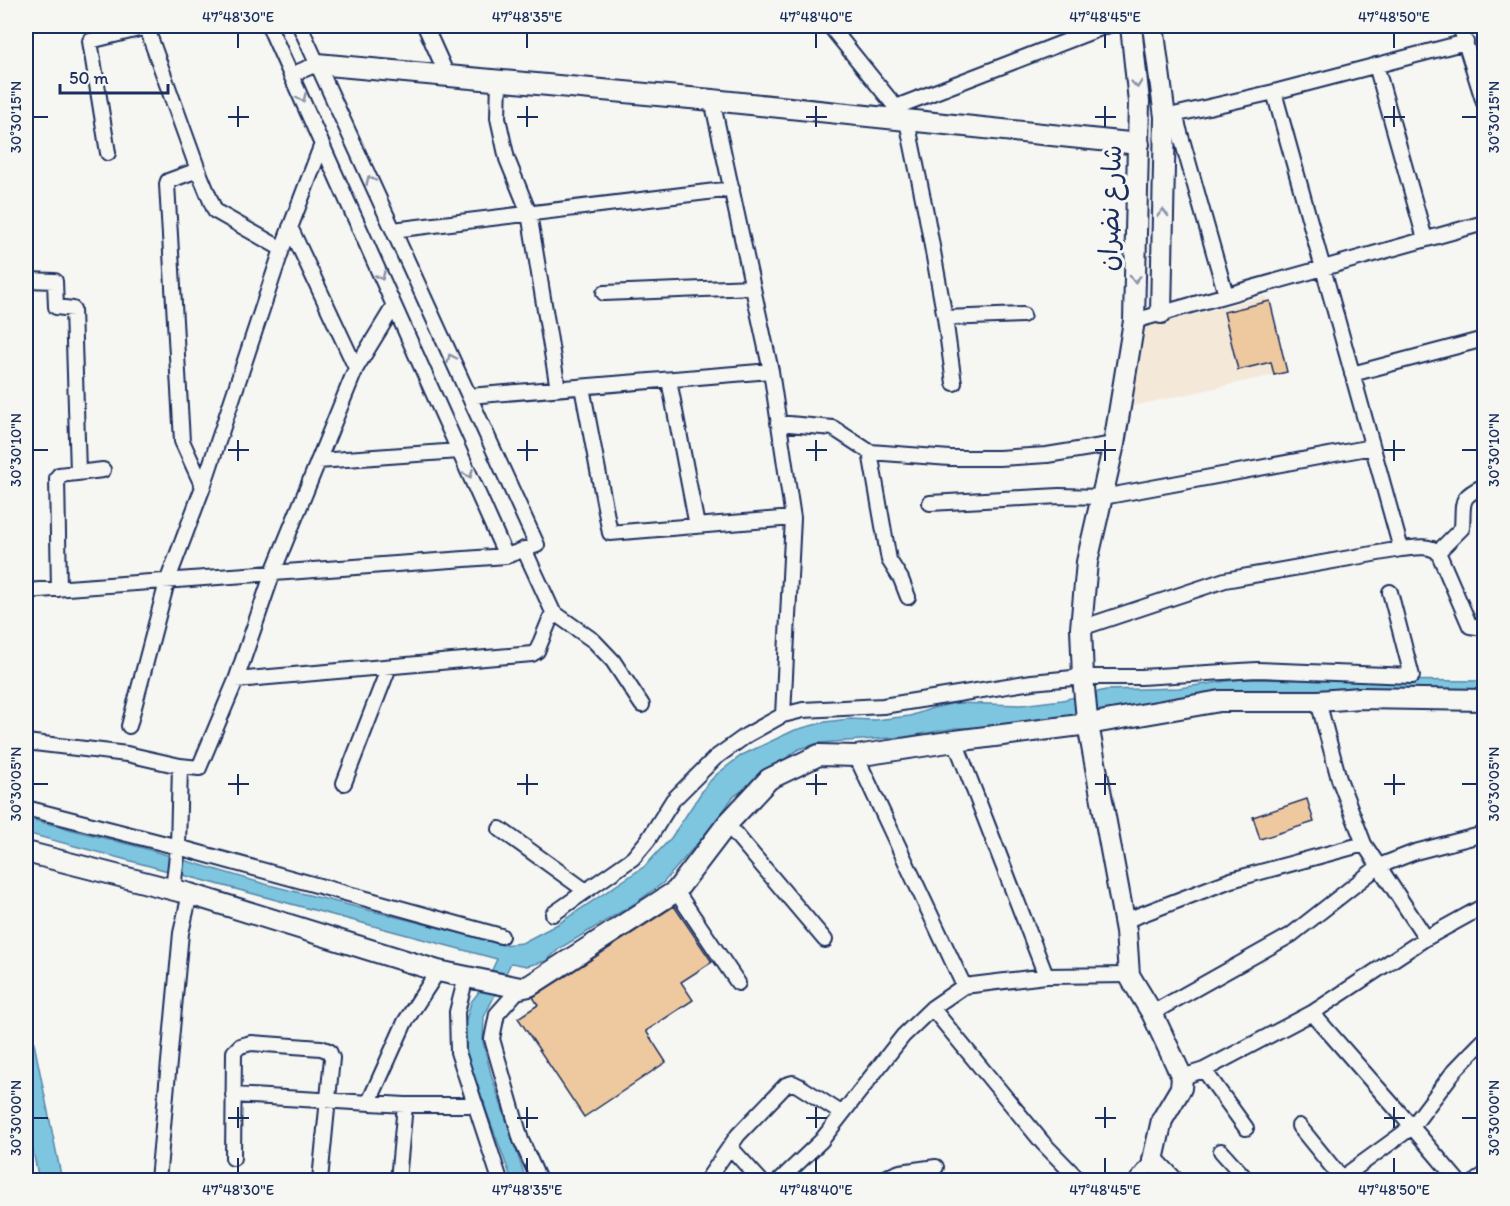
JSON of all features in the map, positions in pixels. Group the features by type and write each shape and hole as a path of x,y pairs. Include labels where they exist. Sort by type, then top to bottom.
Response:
{"street":[{"path":"108,153 90,40 146,26 198,170 217,213 282,249"},
{"path":"269,26 506,556"},
{"path":"300,26 469,396 554,612 594,641 613,661 642,705"},
{"path":"425,26 447,75"},
{"path":"830,26 901,114 926,213 954,383"},
{"path":"901,114 1106,26"},
{"name":"شارع نضران","path":"1129,975 1124,921 1088,722 1083,680 1081,628 1087,562 1114,444 1134,321 1139,102 1131,26"},
{"name":"شارع نضران","path":"1153,26 1170,116 1161,314"},
{"path":"1460,26 1480,72 1485,103"},
{"path":"1226,295 1170,116 1274,92 1466,42"},
{"path":"291,75 317,64 712,100 901,114 1139,144"},
{"path":"1376,65 1425,239"},
{"path":"499,80 498,118 507,159 529,213 558,389"},
{"path":"1274,92 1401,549"},
{"path":"712,100 771,371 793,518 783,715"},
{"path":"129,726 166,582 202,487 282,249 322,144"},
{"path":"198,170 168,181 166,184 182,443 202,487"},
{"path":"393,230 732,189"},
{"path":"1134,321 1485,223"},
{"path":"290,227 356,368"},
{"path":"26,280 56,281 56,308 73,309 78,472"},
{"path":"604,293 753,286"},
{"path":"26,742 127,754 199,768 236,680 273,572 356,368 394,306"},
{"path":"945,318 1023,315"},
{"path":"1352,374 1485,339"},
{"path":"469,396 771,371"},
{"path":"669,380 697,526"},
{"path":"582,387 610,532 793,518"},
{"path":"778,423 833,428 870,452 950,458 1047,455 1114,444"},
{"path":"930,503 1059,496 1103,497 1372,447"},
{"path":"318,461 459,451"},
{"path":"870,452 889,560 901,579 908,597"},
{"path":"59,589 57,478 59,475 103,470"},
{"path":"1438,552 1462,528 1463,500 1470,493 1485,486"},
{"path":"26,591 506,556 530,547"},
{"path":"1081,628 1225,580 1401,549 1425,547 1433,548 1438,552 1470,627 1485,628"},
{"path":"553,914 633,858 648,840 673,800 715,758 747,735 783,715 803,710 883,706 1032,682 1257,670 1412,676 1390,592"},
{"path":"236,680 532,654 537,651 554,612"},
{"path":"344,783 389,667"},
{"path":"26,852 179,889 438,970 514,987 529,986 676,891 727,824 769,778 819,756 856,756 1220,701 1318,701 1360,698 1485,700"},
{"path":"1318,701 1339,779 1364,844 1426,938"},
{"path":"955,741 1046,976"},
{"path":"856,756 964,986"},
{"path":"158,1180 181,933 177,849 180,766"},
{"path":"26,808 501,936"},
{"path":"727,824 825,940"},
{"path":"500,830 586,891"},
{"path":"1152,1013 1291,935 1379,866 1415,852 1485,834"},
{"path":"1124,921 1232,880 1364,844"},
{"path":"676,891 738,983"},
{"path":"1182,1077 1204,1070 1312,1013 1426,938 1485,906"},
{"path":"369,1102 405,1022 438,970"},
{"path":"780,1180 821,1141 903,1036 932,1008 964,986 1046,976 1129,975 1152,1013 1182,1077 1181,1089 1162,1120 1153,1160 1137,1180"},
{"path":"474,978 457,1012 458,1052 500,1180"},
{"path":"514,987 497,1014 492,1040 521,1140 539,1180"},
{"path":"932,1008 1043,1143 1079,1180"},
{"path":"1312,1013 1457,1180"},
{"path":"1299,1126 1340,1180 1412,1127 1455,1070 1485,1040"},
{"path":"233,1158 234,1052 240,1046 251,1043 321,1048 329,1052 332,1058 320,1180"},
{"path":"1204,1070 1246,1128"},
{"path":"707,1180 738,1135 786,1085 793,1083 841,1113"},
{"path":"233,1095 405,1105 476,1105"},
{"path":"398,1180 405,1105"},
{"path":"730,1147 760,1180"},
{"path":"1221,1151 1247,1180"},
{"path":"1153,1160 1172,1180"},
{"path":"879,1180 900,1172 936,1167"},
{"path":"1477,1180 1485,1175"}],"shaded area":[{"path":"1266,296 1270,301 1287,372 1133,406 1141,328"}],"water":[{"path":"1241,679 1484,681 1484,692 1135,708 1003,727 956,728 904,737 819,743 799,749 733,797 715,823 663,883 634,904 560,948 546,961 527,966 511,963 484,1017 483,1042 491,1074 526,1180 512,1180 464,1046 463,1031 471,1002 486,983 497,959 26,833 26,818 143,848 265,884 502,945 522,943 558,924 645,866 671,838 707,784 717,774 742,755 795,730 825,722 849,719 875,720 910,716 956,703 1021,705 1062,700 1106,690 1179,688"},
{"path":"26,1004 62,1180 39,1180 26,1118"}],"building":[{"path":"1270,301 1287,372 1274,375 1271,362 1238,370 1224,312"},
{"path":"1307,799 1314,822 1260,839 1253,817"},
{"path":"674,906 712,962 681,982 693,1000 646,1031 666,1062 584,1117 518,1018 538,1005 533,997"}]}
